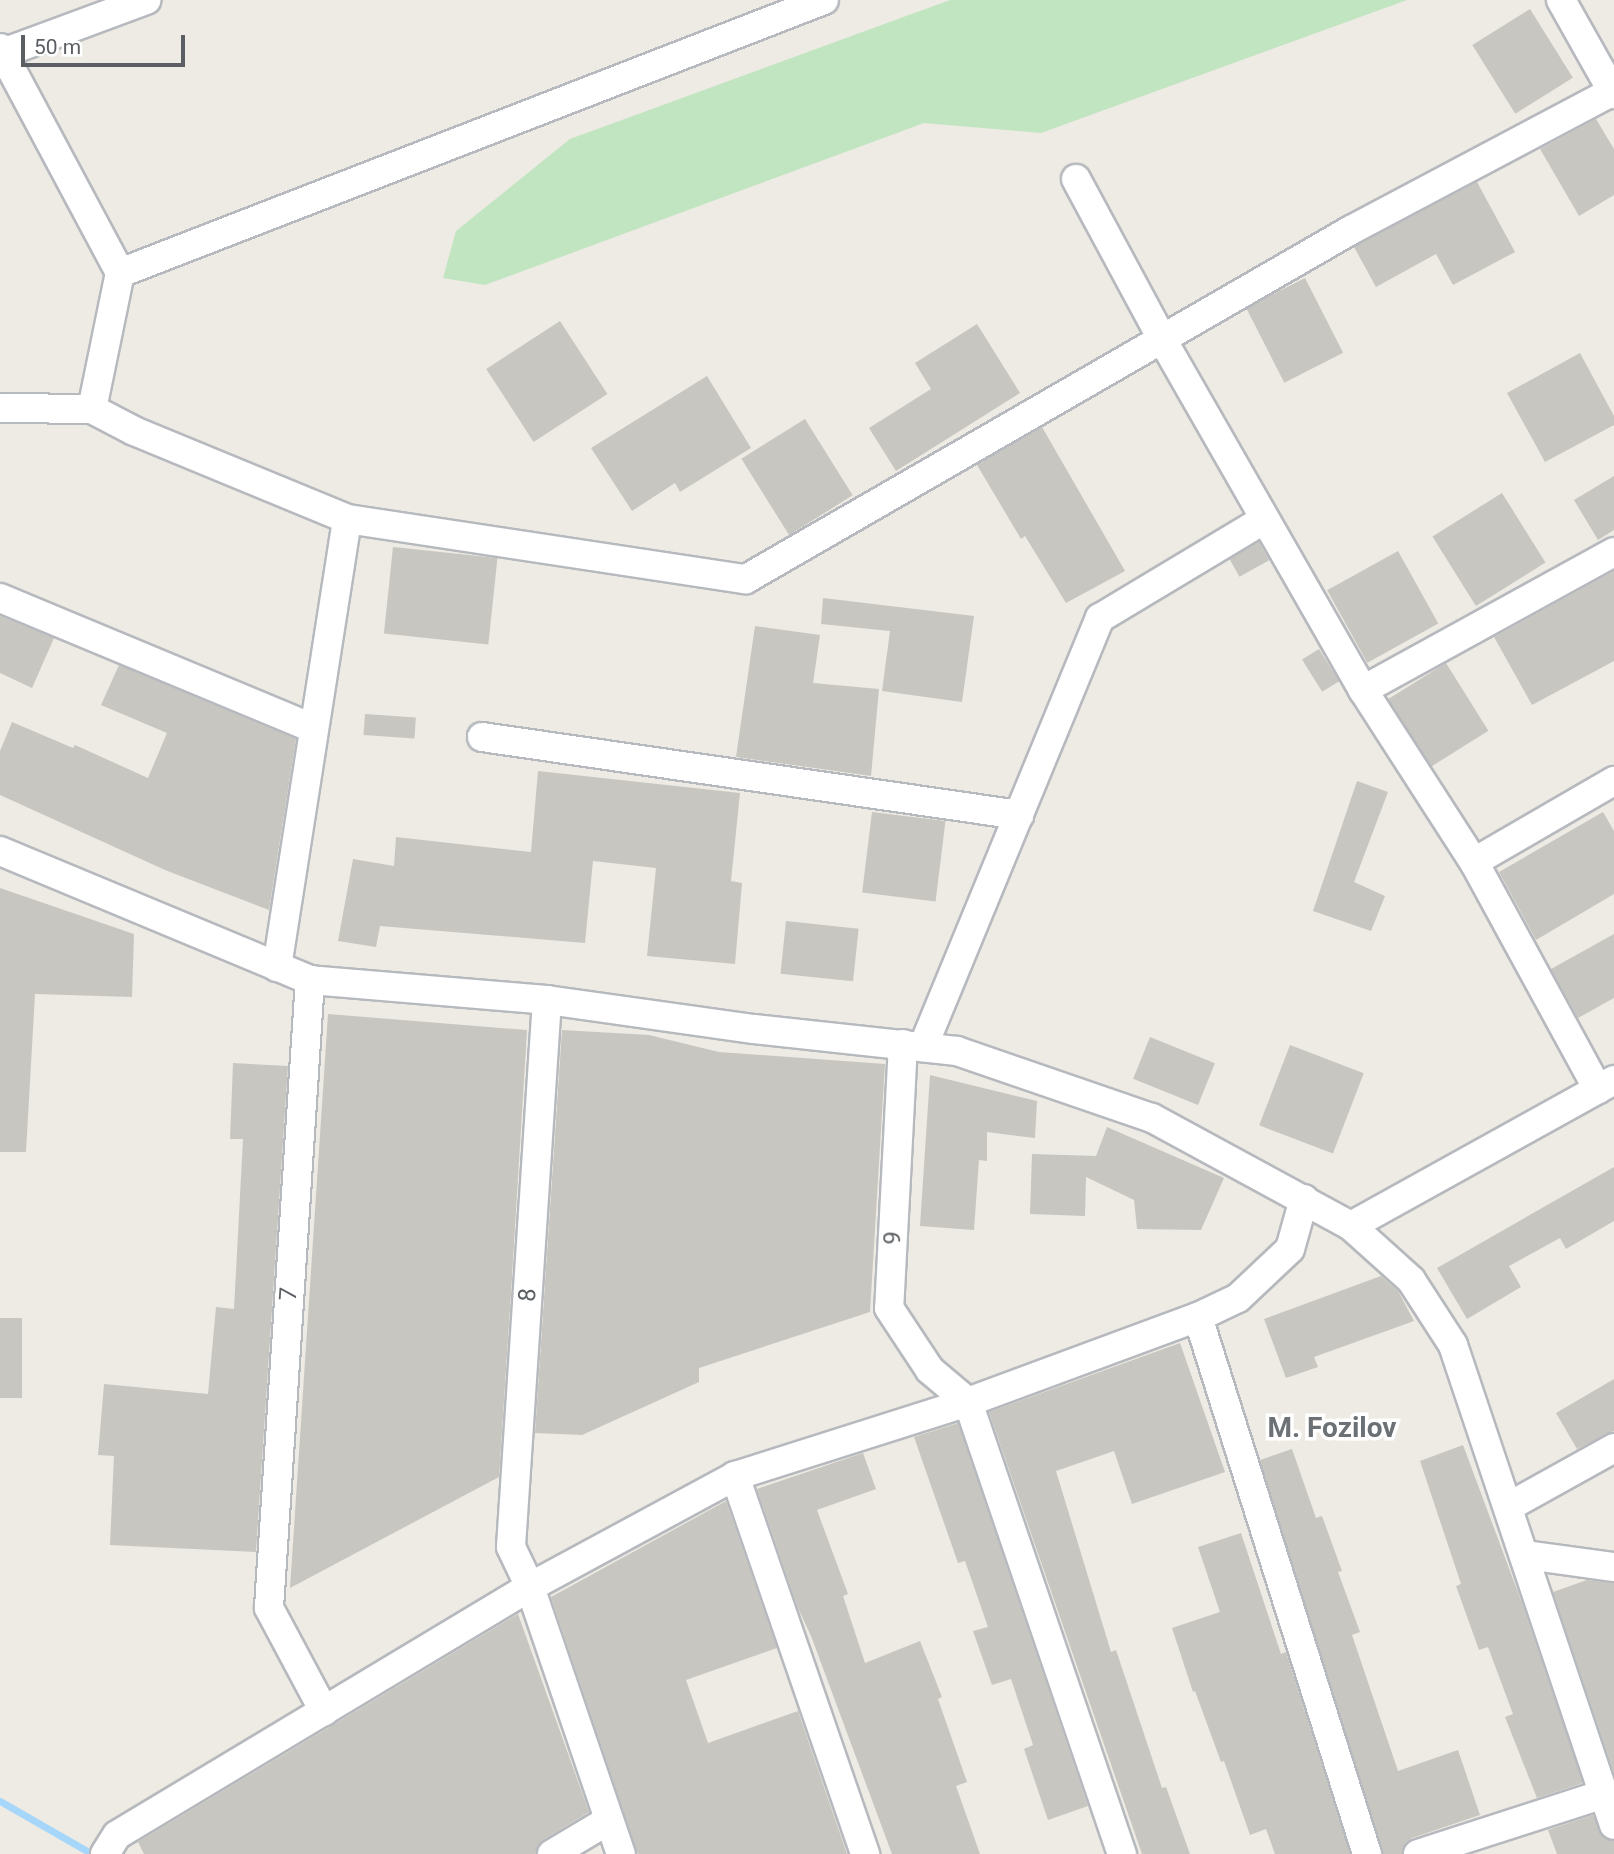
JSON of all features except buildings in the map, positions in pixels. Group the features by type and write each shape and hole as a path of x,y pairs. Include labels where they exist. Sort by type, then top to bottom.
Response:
{"street":[{"path":"92,409 120,273 1,51 146,0"},
{"path":"120,273 774,9 824,0"},
{"path":"0,408 92,409 134,431 347,519 746,579 1351,230 1614,92 1561,0"},
{"path":"1076,179 1162,339 1363,690 1474,862 1606,1084 1351,1226"},
{"path":"277,967 347,519"},
{"name":"9","path":"968,1402 930,1370 889,1308 913,1045 1019,815 1100,618 1265,519"},
{"path":"1363,690 1614,552"},
{"path":"0,598 313,728"},
{"path":"482,737 1019,815"},
{"path":"1474,862 1614,781"},
{"path":"0,851 310,980 547,1000 754,1029 957,1051 1152,1118 1351,1226 1411,1280 1453,1345 1526,1555 1614,1825"},
{"name":"7","path":"310,980 269,1608 324,1710"},
{"name":"8","path":"547,1000 511,1547 530,1587 621,1854"},
{"path":"111,1845 324,1710 530,1587 735,1476 968,1402 1198,1317 1238,1298 1290,1249 1304,1199"},
{"path":"1198,1317 1367,1854"},
{"path":"968,1402 1122,1854"},
{"path":"1508,1507 1614,1448"},
{"path":"735,1476 865,1854"},
{"path":"1526,1555 1614,1567"},
{"path":"1418,1854 1604,1794"},
{"path":"552,1854 609,1820"}],"green space":[{"path":"950,0 1407,0 1041,133 924,123 485,285 443,278 456,231 570,139"}],"waterway":[{"path":"0,1801 92,1854"}],"district":[{"name":"M. Fozilov","path":"1332,1428"}]}
